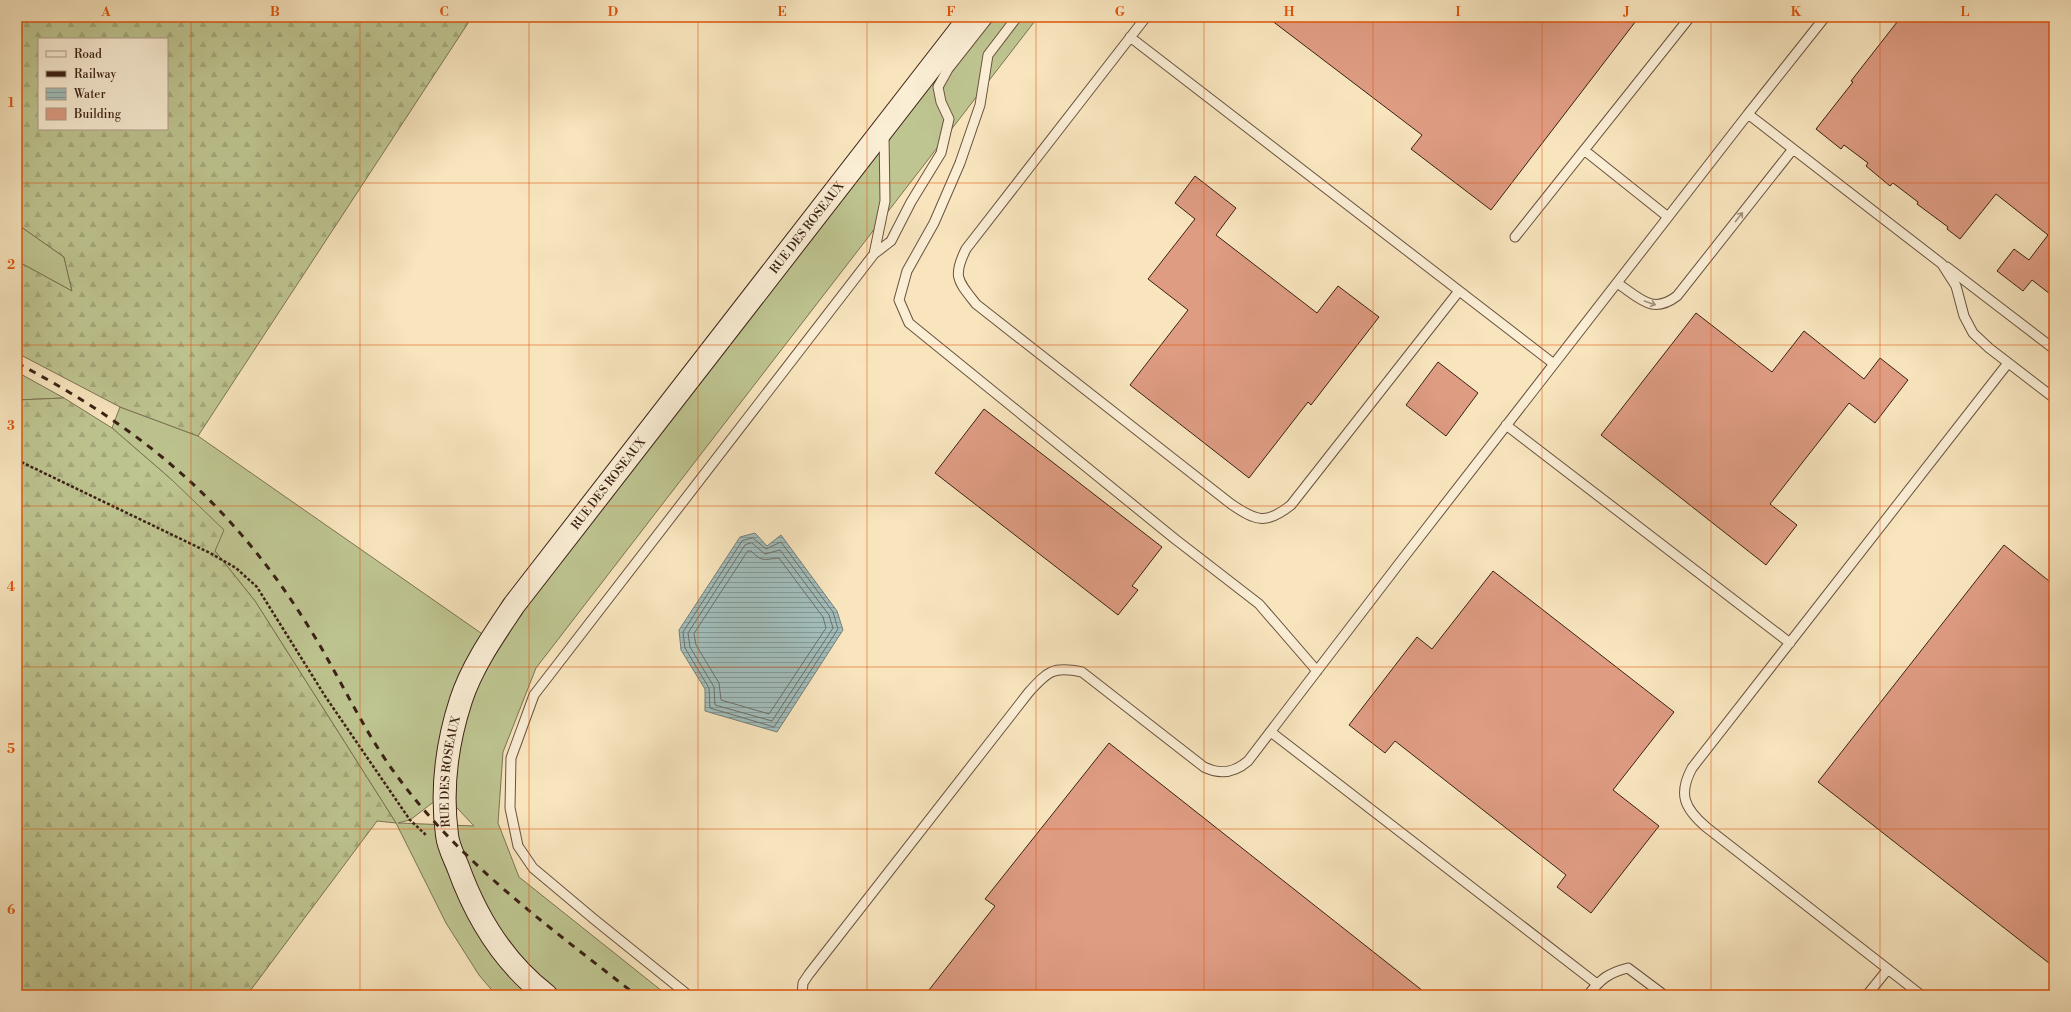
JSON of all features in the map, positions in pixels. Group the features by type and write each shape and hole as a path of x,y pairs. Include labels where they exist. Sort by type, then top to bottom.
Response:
{"street":[{"name":"RUE DES ROSEAUX","path":"546,995 508,958 484,925 467,893 447,837 444,794 448,757 461,700 472,675 491,640 514,605 970,17"}],"lane":[{"path":"688,995 533,868 518,846 510,808 511,758 534,696 874,254 891,241 911,202 941,153 949,119 941,102 938,87 948,69 989,17"},
{"path":"1017,17 988,56 980,105 960,162 934,223 907,271 899,300 909,324 1175,539 1259,604 1285,636 1317,671"},
{"path":"1146,17 966,249 958,264 959,282 976,304 1232,504 1249,516 1263,519 1278,516 1291,505 1459,291"},
{"path":"1516,237 1690,17"},
{"path":"802,995 803,983 809,974 1029,692 1050,672 1064,668 1082,672 1204,767 1214,772 1224,772 1241,767 1248,761 1506,425 1825,17"},
{"path":"1130,38 1554,364"},
{"path":"1748,114 2054,349"},
{"path":"874,254 885,201 884,127"},
{"path":"1584,150 1668,217"},
{"path":"1617,283 1647,303 1656,305 1667,304 1677,296 1793,150"},
{"path":"1942,264 1956,286 1964,316 1973,333 2008,363 2054,398"},
{"path":"1921,995 1706,827 1695,817 1686,804 1683,791 1686,780 1692,768 2008,363"},
{"path":"1506,425 1790,643"},
{"path":"1271,732 1597,984"},
{"path":"1588,995 1597,984 1610,973 1628,968 1664,995"},
{"path":"1868,995 1888,969"}],"path":[{"path":"17,460 210,553 236,568 257,588 325,696 410,820 427,836"}],"green space":[{"path":"17,17 472,17 198,436 120,407 17,353 17,261 72,291 64,257 17,224"},
{"path":"970,17 1038,17 536,668 503,752 498,823 519,877 667,995 496,995 479,975 446,923 396,823 255,601 215,551 172,480 112,428 120,407 198,436 491,640","holes":["444,794 474,826 398,823 410,820"]},
{"path":"17,224 64,257 72,291 17,261"},
{"path":"17,372 64,398 17,400"},
{"path":"64,398 112,428 172,480 224,530 215,551 255,601 396,823 377,821 247,995 17,995 17,400"}],"water":[{"path":"755,533 767,546 781,535 837,611 843,630 777,732 705,711 705,689 681,650 679,630 740,537"}],"building":[{"path":"1267,17 1639,17 1491,210 1411,149 1422,135"},
{"path":"1901,17 2054,17 2054,297 2032,280 2023,291 1997,271 2014,249 2029,260 2048,235 1996,194 1960,239 1947,229 1948,227 1917,204 1918,202 1893,183 1890,186 1866,166 1868,163 1844,145 1841,149 1816,129"},
{"path":"1195,176 1236,208 1216,235 1317,313 1338,286 1379,317 1311,405 1308,402 1249,478 1130,385 1188,310 1148,279 1195,219 1175,203"},
{"path":"1696,313 1772,372 1804,331 1864,379 1880,358 1908,380 1875,423 1849,403 1770,504 1797,525 1766,565 1601,435"},
{"path":"1438,362 1478,393 1446,436 1406,405"},
{"path":"984,409 1162,547 1132,586 1138,590 1118,615 935,473"},
{"path":"2004,545 2054,585 2054,967 1818,782"},
{"path":"1493,571 1674,712 1613,790 1659,826 1591,913 1557,887 1566,875 1395,741 1385,753 1349,725 1417,637 1432,649"},
{"path":"1109,743 1428,995 925,995 995,906 985,899"}],"railway":[{"path":"17,363 63,389 106,416 146,444 183,475 217,508 250,545 281,585 310,629 375,744 400,780 425,811 452,841 510,895 636,995"}]}
